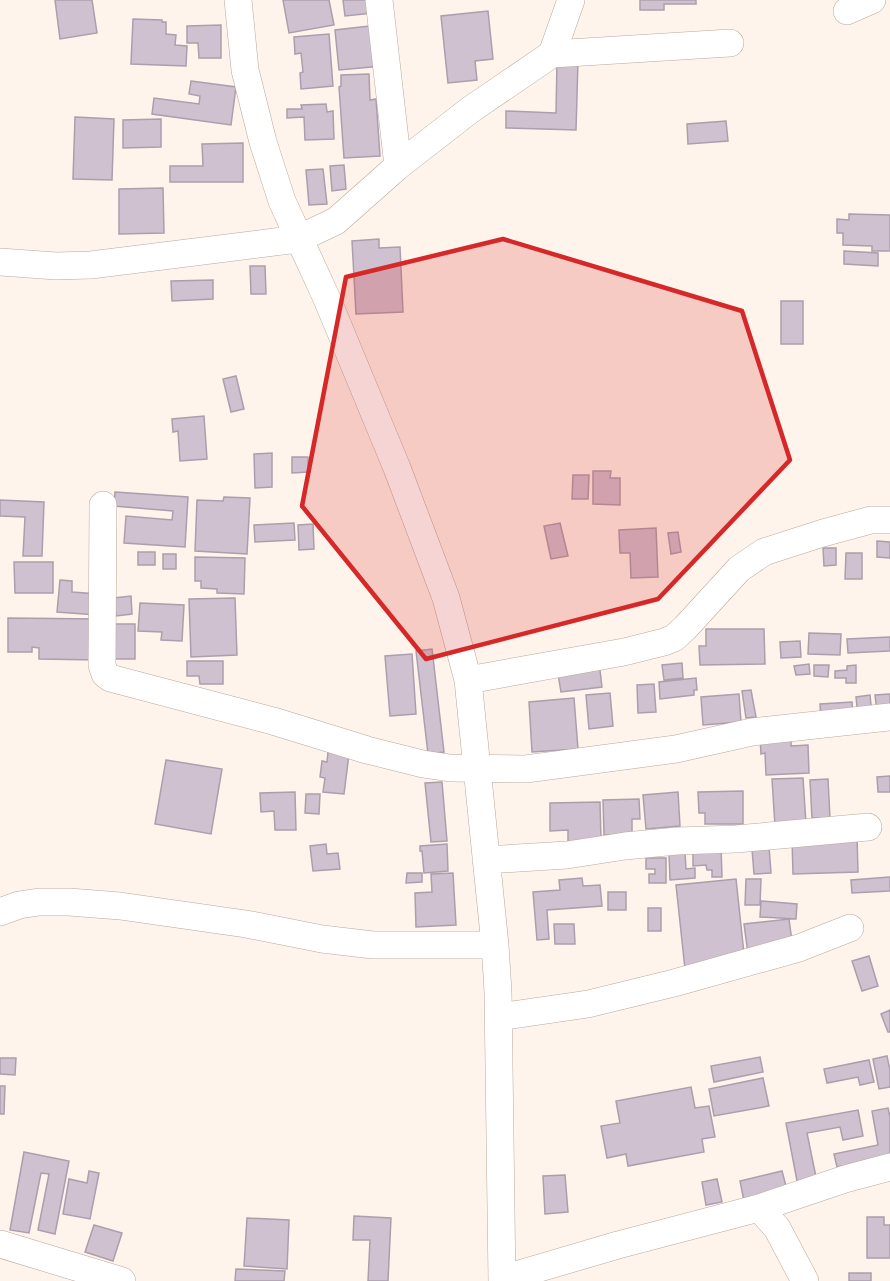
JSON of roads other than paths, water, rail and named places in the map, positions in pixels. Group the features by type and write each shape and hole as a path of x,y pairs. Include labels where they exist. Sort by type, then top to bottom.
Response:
{"street":[{"path":"238,0 245,70 263,142 282,201 327,299 397,468 446,598 468,680 495,945 499,1017 502,1280 618,1245 759,1208 845,1179 890,1167"},
{"path":"379,0 399,166"},
{"path":"552,54 571,0"},
{"path":"848,11 872,0"},
{"path":"0,262 56,266 91,265 298,239 336,221 399,166 470,110 552,54 729,43"},
{"path":"103,505 102,666 105,674 110,678 273,721 367,750 423,764 450,768 526,770 676,749 752,732 890,717"},
{"path":"468,680 601,657 664,642 674,638 686,628 739,568 764,552 823,532 871,520 890,520"},
{"path":"486,860 567,855 677,841 868,827"},
{"path":"0,912 19,905 39,902 69,902 120,906 246,924 322,939 374,945 495,945"},
{"path":"499,1017 588,1004 674,983 799,948 850,928"},
{"path":"759,1208 777,1228 805,1281"},
{"path":"0,1244 122,1281"}]}
